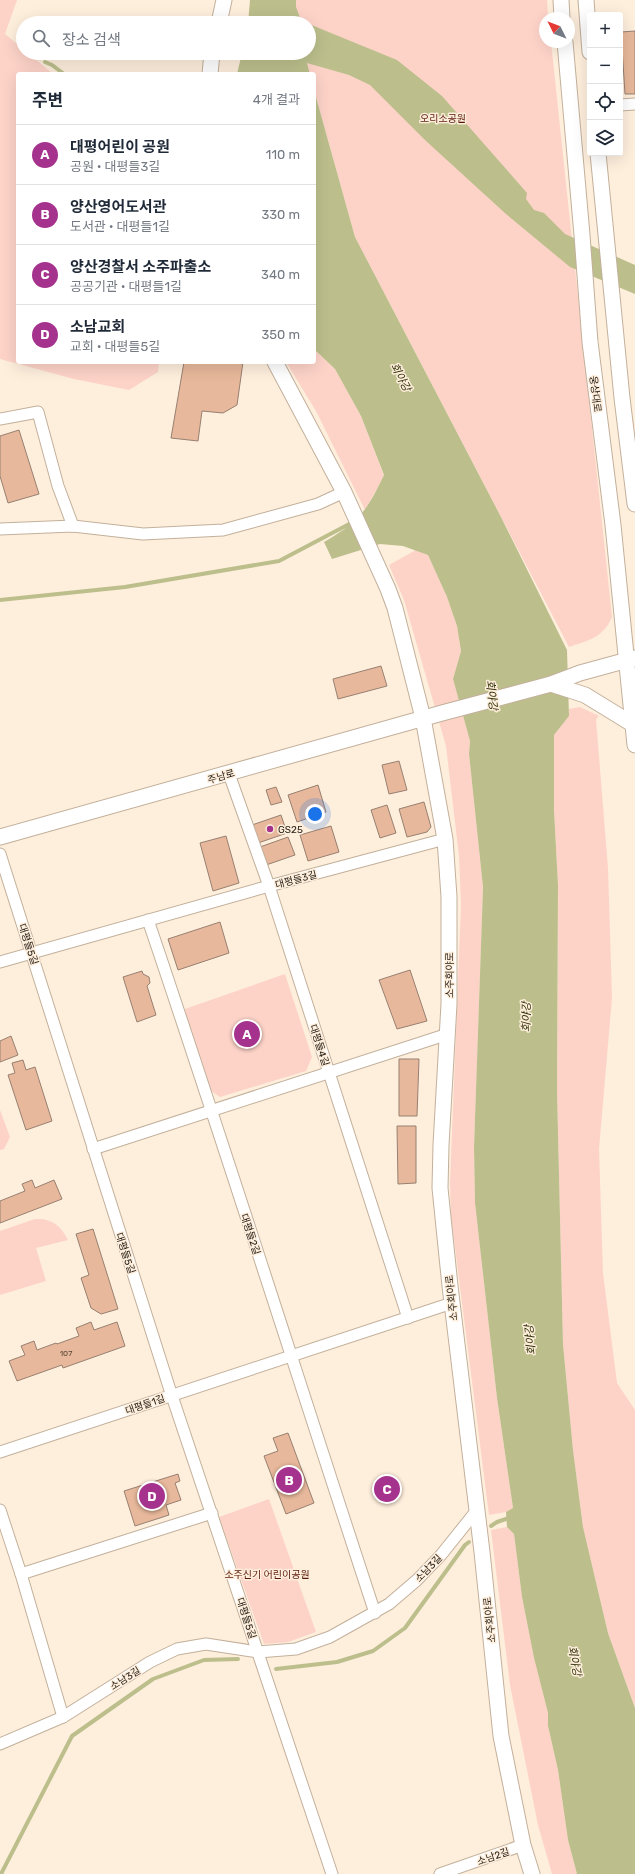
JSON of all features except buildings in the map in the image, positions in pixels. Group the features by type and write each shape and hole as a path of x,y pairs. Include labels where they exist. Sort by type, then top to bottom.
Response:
{"main road":[{"path":"221,16 224,0"},
{"path":"561,0 562,12"},
{"path":"586,0 590,48"},
{"name":"웅상대로","path":"566,48 590,342 631,659 635,745"},
{"path":"210,72 211,60"},
{"path":"598,156 635,504"},
{"name":"소주회야로","path":"276,364 345,495 380,571 395,608 423,718 445,839 449,897 449,1004 440,1188 501,1736 523,1845 532,1874"},
{"name":"주남로","path":"0,837 230,774 423,718 551,684 580,673 631,659"},
{"path":"551,684 585,695 634,725"}],"street":[{"path":"623,105 635,104"},
{"path":"0,418 38,412 58,486 72,526"},
{"path":"0,529 72,526 144,534 223,530 318,504 345,495"},
{"name":"대평들4길","path":"230,774 269,886 408,1318"},
{"name":"대평들3길","path":"0,962 269,886 445,839"},
{"name":"대평들5길","path":"0,854 172,1395 258,1652"},
{"path":"148,920 212,1111"},
{"path":"93,1149 448,1034"},
{"name":"대평들2길","path":"212,1111 290,1357"},
{"name":"대평들1길","path":"0,1452 452,1303"},
{"path":"290,1357 375,1613"},
{"path":"0,1510 21,1574 63,1717"},
{"name":"소남3길","path":"0,1744 63,1717 150,1662 177,1649 206,1644 258,1652 296,1649 330,1637 389,1604 417,1580 446,1550 477,1510"},
{"path":"21,1574 212,1513"},
{"path":"258,1652 332,1874"},
{"name":"소남2길","path":"440,1874 523,1845"}],"green space":[{"path":"0,0 17,0 5,34 16,43 16,60 36,60 51,72 16,72 16,363 0,359"},
{"name":"오리소공원","path":"296,0 547,0 548,12 539,12 539,48 552,48 612,617 600,634 589,640 569,647 355,237 316,97 316,72 309,72 306,60 316,60 316,16 295,16"},
{"path":"316,351 335,369 361,416 384,476 365,510 316,411 287,364 316,364"},
{"path":"18,364 159,364 158,372 129,390 74,379"},
{"path":"416,550 428,555 447,597 457,626 461,651 453,679 470,741 469,754 483,887 474,1147 475,1203 497,1398 513,1508 506,1512 489,1515 451,1216 450,1183 461,905 459,856 446,746 404,600 389,565"},
{"path":"580,707 599,716 596,719 608,868 612,998 599,1149 603,1273 617,1383 635,1410 635,1708 608,1633 583,1527 573,1450 563,1344 557,1090 558,885 554,810 554,735 569,716 569,709"},
{"path":"285,974 312,1057 306,1071 220,1097 211,1091 182,1010"},
{"path":"0,1110 10,1137 4,1149 0,1150"},
{"path":"35,1219 46,1220 55,1224 59,1227 68,1240 36,1248 46,1281 0,1295 0,1231"},
{"name":"소주신기 어린이공원","path":"269,1499 316,1632 288,1642 264,1644 219,1517"},
{"path":"507,1527 514,1534 522,1597 534,1658 548,1713 548,1726 558,1770 568,1840 577,1874 552,1874 538,1825 510,1685 491,1530"}],"water":[{"path":"250,0 296,0 296,7 299,16 249,16"},
{"path":"316,27 397,60 442,96 527,193 526,199 534,210 544,213 565,234 635,265 635,294 570,267 506,214 426,141 370,85 349,75 307,63 309,72 237,72 240,60 316,60"},
{"name":"회야강","path":"316,97 355,237 501,517 567,650 569,716 554,735 554,810 558,885 557,1090 563,1344 573,1450 583,1527 608,1633 635,1708 635,1874 577,1874 568,1840 558,1770 548,1726 548,1713 534,1658 522,1597 514,1534 507,1527 506,1512 513,1508 497,1398 475,1203 474,1147 483,887 469,754 470,741 453,679 461,651 457,626 447,597 428,555 403,546 380,544 332,559 324,542 346,528 361,514 367,507 384,475 361,416 335,369 316,351"}],"waterway":[{"path":"45,62 61,72"},
{"path":"0,600 125,587 279,561 355,521"},
{"path":"491,1526 497,1522 512,1517"},
{"path":"276,1669 337,1662 373,1651 405,1628 465,1545 469,1542"},
{"path":"1,1874 72,1736 153,1679 204,1660 238,1659"}],"place":[{"name":"GS25","path":"270,829"},
{"name":"대평어린이 공원","path":"247,1034"},
{"name":"양산영어도서관","path":"289,1480"},
{"name":"양산경찰서 소주파출소","path":"387,1489"},
{"name":"소남교회","path":"152,1496"}]}
